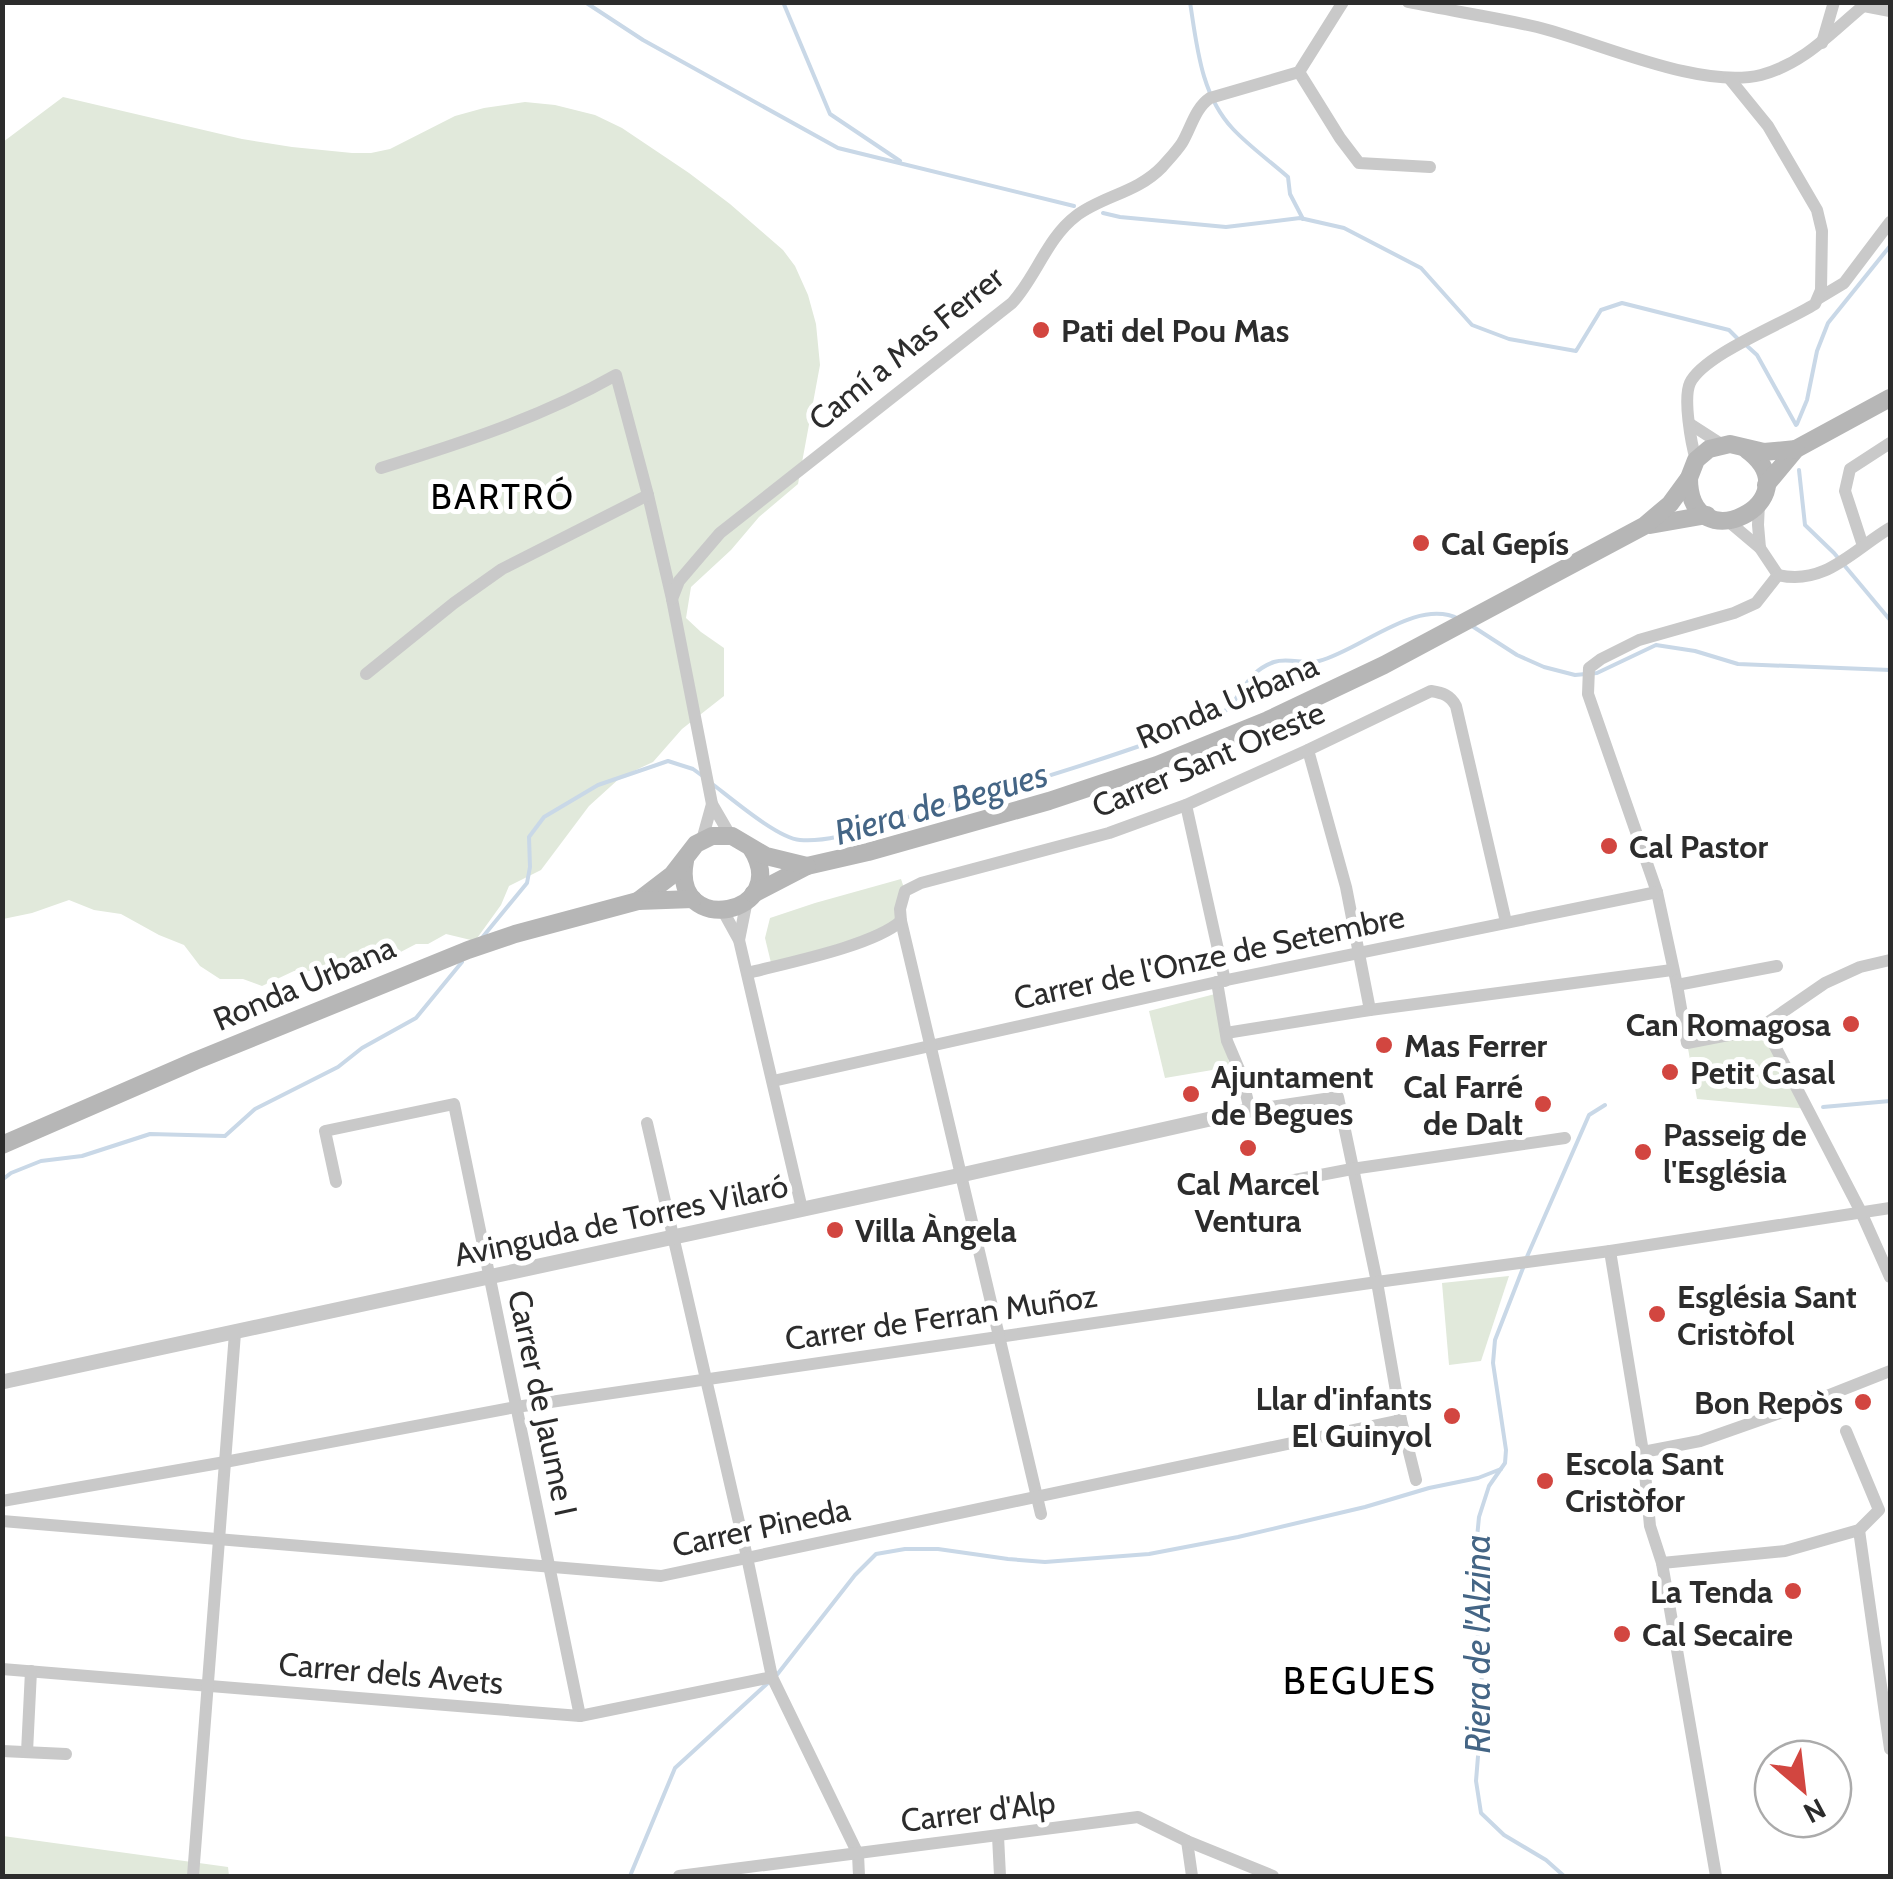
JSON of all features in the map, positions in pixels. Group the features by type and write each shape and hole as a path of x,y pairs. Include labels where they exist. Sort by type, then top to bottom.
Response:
{"main road":[{"path":"1721,444 1764,452 1796,448 1890,398"},
{"name":"Ronda Urbana","path":"2,1145 418,969 515,934 638,901 693,899 706,908 723,911 740,906 807,866 966,825 1157,766 1268,720 1446,633 1644,526 1670,504 1709,448 1721,444"},
{"path":"1728,520 1746,516 1796,448"},
{"path":"1747,449 1762,464 1762,494"},
{"path":"1692,469 1692,499 1707,515"},
{"name":"Ronda Urbana","path":"1644,526 1707,515 1728,520"},
{"path":"702,840 730,835 777,860 807,866"},
{"name":"Ronda Urbana","path":"638,901 672,876 702,840"},
{"path":"750,897 760,870 751,848"},
{"path":"684,862 684,880 693,899"}],"street":[{"path":"1342,2 1299,72 1358,163 1430,167"},
{"path":"1408,2 1538,28 1676,69 1728,78 1748,78 1804,56 1866,4 1890,11"},
{"path":"1821,44 1834,2"},
{"name":"Camí a Mas Ferrer","path":"672,599 679,581 720,533 1012,303 1026,288 1062,230 1078,214 1116,198 1157,172 1182,142 1202,104 1210,98 1299,72"},
{"path":"1692,469 1687,410 1690,381 1710,361 1815,304 1822,290 1821,221 1812,198 1768,126 1728,78"},
{"path":"1819,298 1844,284 1890,222"},
{"path":"381,468 452,446 571,400 616,375 672,599 711,797 730,835"},
{"path":"1690,424 1721,444"},
{"path":"1863,546 1844,491 1850,470 1890,443"},
{"path":"1760,548 1762,494"},
{"path":"366,674 502,569 648,495"},
{"path":"1728,520 1760,548 1778,575 1802,578 1831,568 1890,528"},
{"path":"1778,575 1756,603 1734,614 1639,640 1589,668 1588,694 1657,892 1687,1043 1764,1026 1825,983 1860,967 1890,960"},
{"name":"Carrer Sant Oreste","path":"901,921 905,891 921,883 1109,833 1186,805 1430,691 1452,699 1460,721 1506,922"},
{"path":"1308,750 1346,887 1370,1010"},
{"path":"702,840 711,797"},
{"path":"1186,805 1221,981 1227,1041 1250,1110 1338,1097 1416,1480"},
{"name":"Carrer de l'Onze de Setembre","path":"773,1081 1221,981 1657,892"},
{"path":"739,940 750,897"},
{"path":"723,911 739,940 748,973 802,1209"},
{"path":"748,973 860,941 892,929 901,921 1041,1514"},
{"path":"1226,1033 1370,1010 1777,966"},
{"path":"1764,1026 1861,1212 1890,1277"},
{"name":"Carrer de Jaume I","path":"336,1182 325,1131 454,1104 580,1716"},
{"name":"Avinguda de Torres Vilaró","path":"2,1382 1250,1110"},
{"path":"647,1123 773,1676 858,1854 859,1876"},
{"path":"1252,1188 1352,1169 1566,1138"},
{"name":"Carrer de Ferran Muñoz","path":"2,1501 516,1407 1890,1208"},
{"path":"1610,1251 1643,1452 1650,1526 1662,1563 1716,1876"},
{"path":"193,1876 235,1333"},
{"path":"1643,1452 1700,1441 1890,1371"},
{"name":"Carrer Pineda","path":"2,1520 661,1576 1401,1420"},
{"path":"1662,1563 1784,1552 1859,1530 1880,1510 1846,1430"},
{"path":"1859,1530 1890,1750"},
{"name":"Carrer dels Avets","path":"2,1669 580,1716 773,1676"},
{"path":"27,1752 32,1671"},
{"path":"2,1751 66,1754"},
{"name":"Carrer d'Alp","path":"679,1876 1138,1817 1273,1876"},
{"path":"998,1836 1000,1876"},
{"path":"1187,1841 1192,1876"}],"shaded area":[{"path":"63,97 242,139 352,153 390,149 455,116 484,108 525,102 555,105 595,115 622,128 730,204 783,250 795,266 816,324 820,365 798,484 759,517 691,587 686,618 724,648 724,696 682,729 653,762 621,777 589,806 541,870 509,886 501,905 475,941 446,934 391,957 334,962 313,971 294,971 262,986 243,979 220,979 200,966 184,945 121,914 94,910 69,900 3,919 3,142"},
{"path":"901,879 905,891 892,929 772,967 765,938 770,918"},
{"path":"1215,994 1230,1067 1165,1078 1149,1011"},
{"path":"1768,1028 1809,1109 1697,1099 1687,1043"},
{"path":"1509,1276 1481,1361 1449,1365 1442,1283"},
{"path":"3,1836 228,1867 229,1876 3,1876"}],"waterway":[{"path":"585,2 643,40 838,148 1074,206"},
{"path":"783,2 830,114 900,161"},
{"path":"1190,2 1202,70 1214,101 1233,129 1288,177 1290,194 1303,219"},
{"path":"1103,213 1226,227 1300,218 1344,228 1421,268 1472,325 1509,339 1576,351 1601,310 1622,303 1729,330 1738,339"},
{"path":"1797,424 1828,323 1890,246"},
{"path":"1746,345 1757,355 1796,425"},
{"path":"1799,470 1805,525 1890,620"},
{"name":"Riera de Begues","path":"711,783 790,838 839,836 1059,773 1196,726 1221,714 1249,679 1274,662 1319,661 1425,615 1443,614 1459,619"},
{"name":"Riera de Begues","path":"1472,626 1517,655 1575,675 1597,673 1656,645 1738,664 1890,670"},
{"name":"Riera de Begues","path":"481,939 527,883 529,837 544,817 598,785 668,761 704,777"},
{"name":"Riera de Begues","path":"2,1180 41,1161 82,1156 150,1134 225,1136 255,1109 338,1067 362,1048 416,1018 462,962"},
{"name":"Riera de l'Alzina","path":"1823,1107 1890,1101"},
{"name":"Riera de l'Alzina","path":"1526,1259 1589,1115 1605,1105"},
{"name":"Riera de l'Alzina","path":"1523,1268 1495,1340 1493,1363 1505,1463 1489,1486 1479,1517 1473,1579 1483,1695 1476,1781 1481,1813 1504,1835 1546,1860 1564,1876"},
{"path":"776,1676 876,1554 938,1549 1045,1562 1149,1554 1365,1507 1501,1469"},
{"path":"630,1876 675,1768 769,1682"}],"place":[{"name":"Pati del Pou Mas","path":"1041,330"},
{"name":"Cal Gepís","path":"1421,543"},
{"name":"Cal Pastor","path":"1609,846"},
{"name":"Can Romagosa","path":"1851,1024"},
{"name":"Mas Ferrer","path":"1384,1045"},
{"name":"Petit Casal","path":"1670,1072"},
{"name":"Ajuntament de Begues","path":"1191,1094"},
{"name":"Cal Farré de Dalt","path":"1543,1104"},
{"name":"Cal Marcel Ventura","path":"1248,1148"},
{"name":"Passeig de l'Església","path":"1643,1152"},
{"name":"Villa Àngela","path":"835,1230"},
{"name":"Església Sant Cristòfol","path":"1657,1314"},
{"name":"Bon Repòs","path":"1863,1402"},
{"name":"Llar d'infants El Guinyol","path":"1452,1416"},
{"name":"Escola Sant Cristòfor","path":"1545,1481"},
{"name":"La Tenda","path":"1793,1591"},
{"name":"Cal Secaire","path":"1622,1634"}],"district":[{"name":"BARTRÓ","path":"503,496"},
{"name":"BEGUES","path":"1360,1680"}]}
